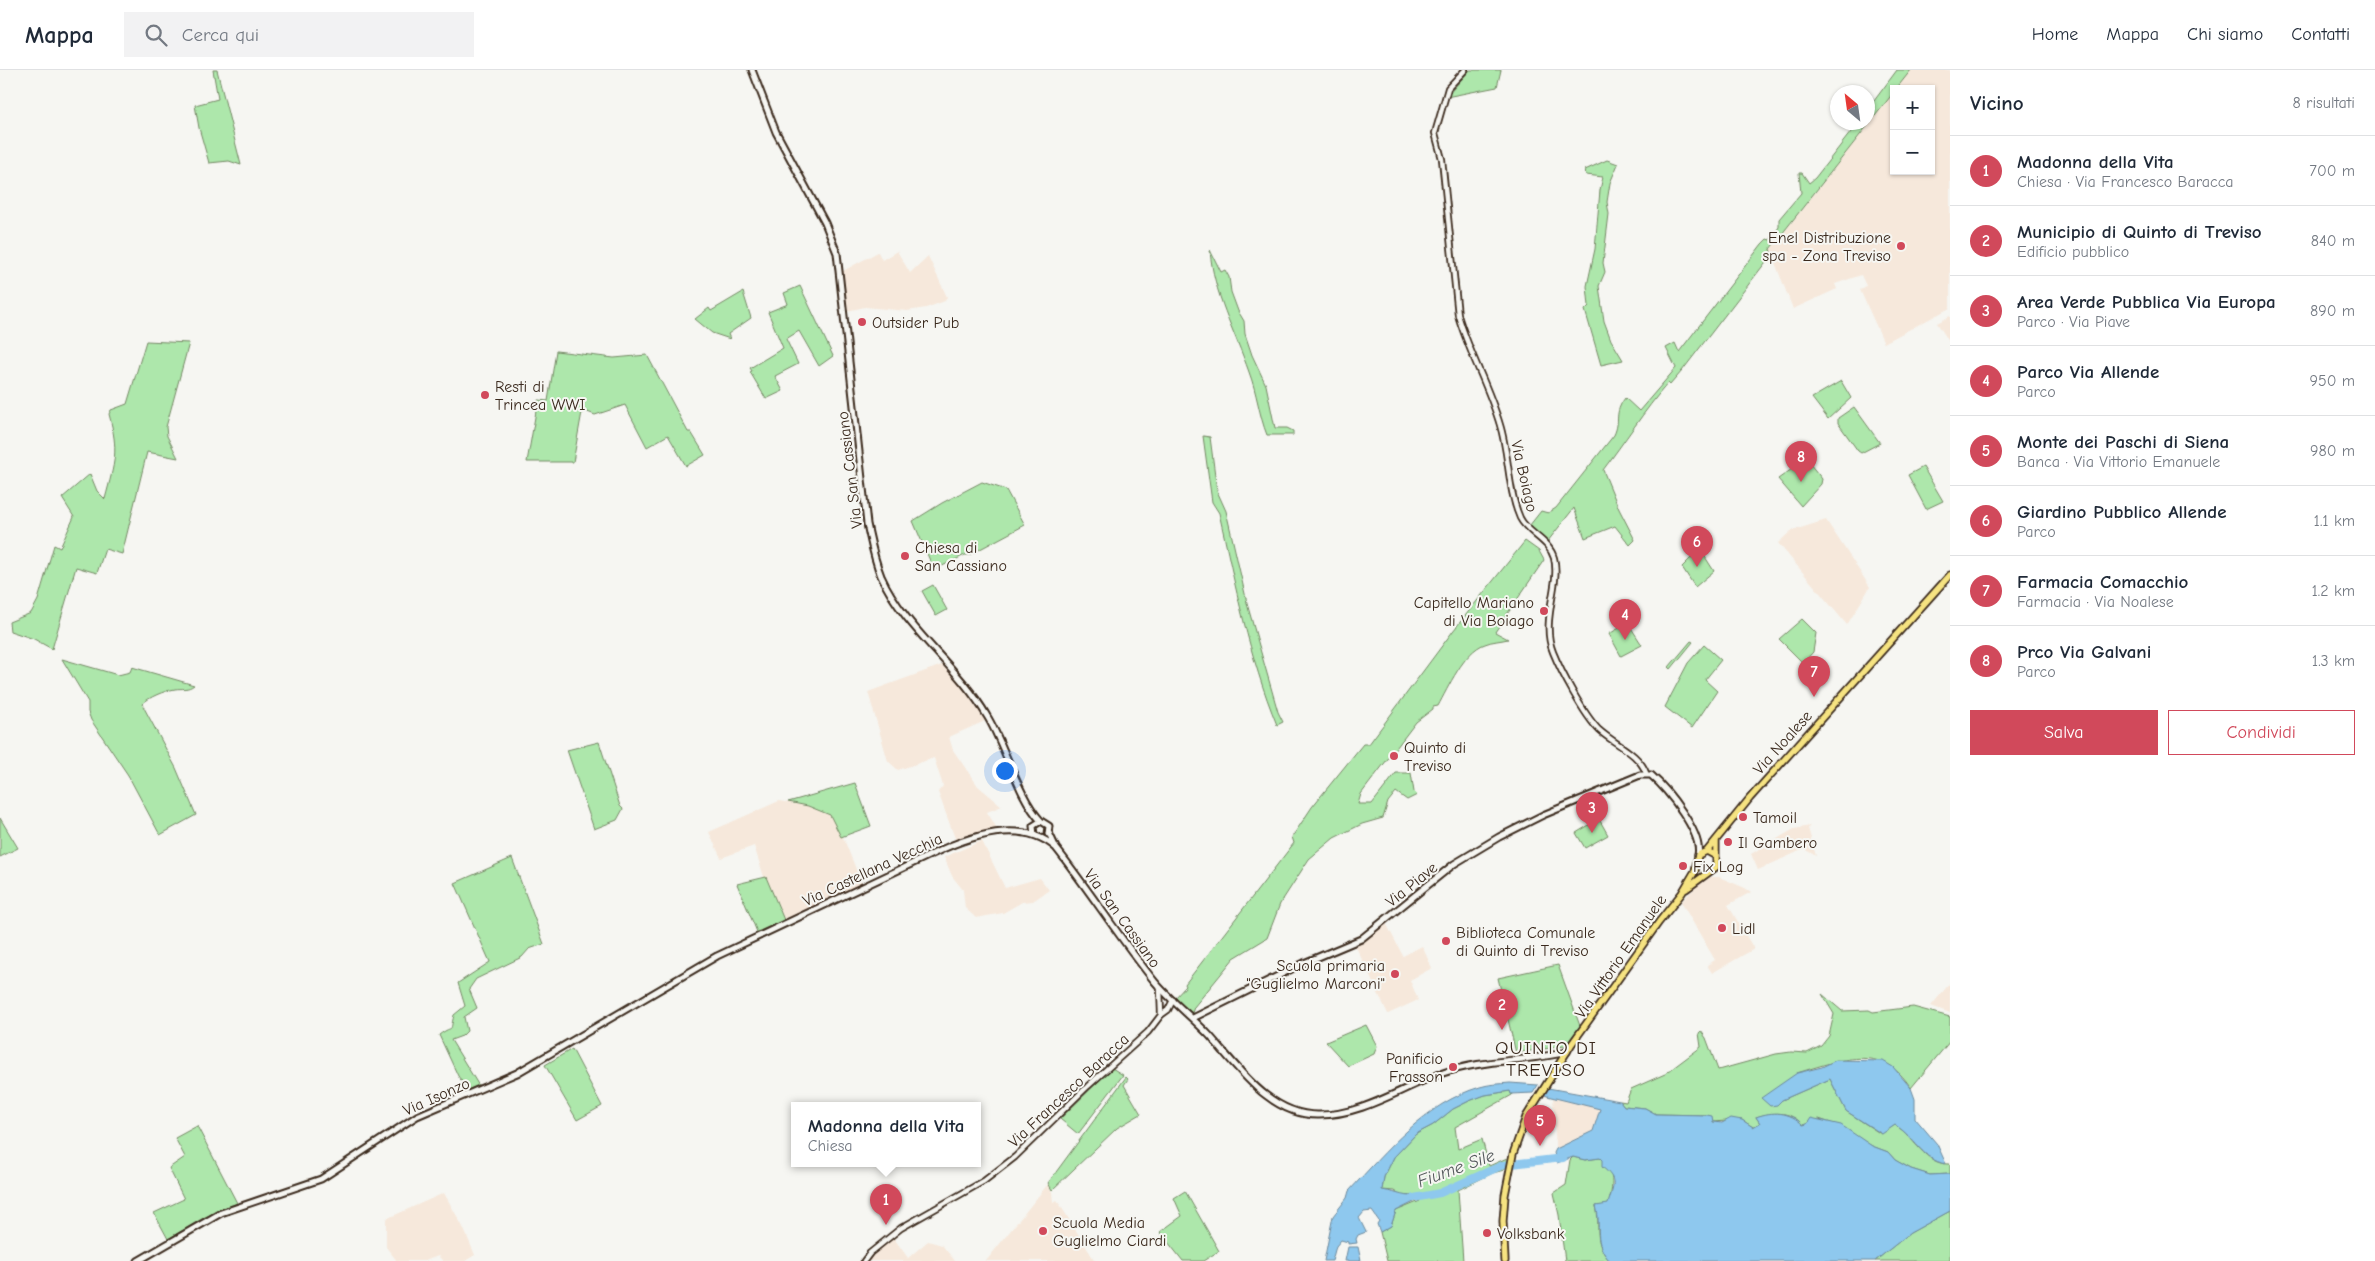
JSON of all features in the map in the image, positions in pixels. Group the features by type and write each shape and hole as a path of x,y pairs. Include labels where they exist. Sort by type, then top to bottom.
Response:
{"main road":[{"name":"Via San Cassiano","path":"752,70 783,145 825,223 837,253 867,524 877,567 896,604 969,687 982,706 1030,805 1041,821"},
{"name":"Via Noalese","path":"1707,851 1750,798 1950,575"},
{"name":"Via Boiago","path":"1646,773 1655,778 1673,800 1697,840 1707,851"},
{"name":"Via Piave","path":"1193,1018 1302,964 1360,938 1454,864 1499,837 1587,796 1646,773"},
{"name":"Via San Cassiano","path":"1030,805 1033,825"},
{"path":"1041,821 1047,824 1049,832 1042,838 1034,835 1033,825 1041,821"},
{"name":"Via Castellana Vecchia","path":"1018,832 1033,825"},
{"name":"Via Castellana Vecchia","path":"742,944 949,846 982,836 1018,832 1034,835"},
{"name":"Via San Cassiano","path":"1049,832 1056,848 1160,988 1193,1018 1265,1095 1279,1104 1317,1116 1335,1114 1360,1108 1443,1073 1461,1068 1569,1051"},
{"name":"Via San Cassiano","path":"1042,838 1056,848"},
{"name":"Via Boiago","path":"1697,840 1698,856"},
{"path":"1703,845 1714,842 1716,856 1716,867 1708,872 1701,870 1697,864 1698,856 1707,851 1716,856"},
{"name":"Via Vittorio Emanuele","path":"1505,1261 1503,1222 1509,1171 1526,1117 1545,1084 1659,922 1682,893 1697,864"},
{"name":"Via Vittorio Emanuele","path":"1682,893 1708,872"},
{"name":"Via Isonzo","path":"138,1261 221,1213 321,1179 417,1116 517,1073 742,944"}],"street":[{"name":"Via Boiago","path":"1465,70 1448,88 1435,133 1442,159 1458,315 1464,337 1501,427 1516,505 1521,518 1526,527 1549,547 1553,556 1555,569 1549,621 1552,651 1596,726 1644,767 1646,773"},
{"path":"1160,988 1161,1015"},
{"path":"1162,1007 1173,1000"},
{"name":"Via Francesco Baracca","path":"1168,1010 1173,1000"},
{"name":"Via Francesco Baracca","path":"864,1261 870,1252 901,1228 978,1185 1015,1156 1148,1032 1161,1015 1168,1010 1182,1008"}],"shaded area":[{"path":"1911,70 1950,70 1950,308 1884,343 1860,290 1866,286 1861,275 1835,284 1837,289 1793,309 1770,250 1864,130 1875,130 1875,116 1890,97 1890,175 1935,175 1935,85 1899,85"},
{"path":"897,251 910,273 928,256 947,297 945,301 926,308 907,311 865,307 847,311 843,271 878,252 882,260"},
{"path":"1950,316 1950,343 1937,323"},
{"path":"1826,520 1870,587 1847,625 1778,543 1791,531"},
{"path":"942,665 968,692 985,721 949,737 953,750 978,786 1002,806 987,812 998,830 956,841 938,792 943,786 934,758 898,770 888,761 868,692"},
{"path":"779,801 808,806 830,815 843,837 862,884 784,920 764,877 754,846 721,858 709,832"},
{"path":"1810,826 1808,828 1816,856 1804,849 1758,870 1751,854 1794,829"},
{"path":"982,841 1005,888 1040,878 1049,890 1033,901 1022,902 1003,913 976,918 965,908 963,890 952,876 944,857"},
{"path":"1710,877 1719,877 1751,892 1728,905 1754,949 1712,973 1707,965 1715,960 1681,902 1698,885"},
{"name":"Scuola primaria \"Guglielmo Marconi\"","path":"1386,923 1403,956 1422,946 1432,968 1410,980 1418,1000 1388,1014 1355,945"},
{"path":"1950,983 1950,1013 1931,1006"},
{"path":"1553,1097 1600,1109 1593,1131 1556,1150"},
{"name":"Scuola Media Guglielmo Ciardi","path":"1048,1184 1052,1192 1053,1202 1057,1200 1095,1261 986,1261"},
{"path":"444,1193 463,1227 475,1255 465,1261 443,1261 438,1256 425,1261 397,1261 386,1247 386,1219"},
{"path":"893,1237 908,1258 928,1241 942,1245 955,1261 866,1261"}],"green space":[{"path":"213,70 217,70 241,165 229,161 209,163 199,128 195,105 218,99"},
{"path":"1470,70 1501,70 1497,87 1446,97"},
{"path":"1897,70 1911,70 1899,85 1890,85 1890,97 1875,116 1875,100"},
{"path":"1853,130 1864,130 1770,249 1772,254 1682,371 1670,385 1668,383 1651,404 1603,470 1619,509 1635,540 1630,545 1615,526 1585,538 1574,508 1544,546 1526,530 1541,511 1548,513 1556,508 1614,435 1619,408 1625,398 1639,411 1676,368 1666,348 1675,343 1679,352 1762,244 1767,239 1770,240 1779,227 1779,219 1801,193 1799,173 1802,173 1809,183"},
{"path":"1607,160 1618,164 1610,183 1607,202 1609,214 1603,263 1605,272 1599,286 1604,321 1611,340 1623,360 1601,365 1585,310 1589,306 1587,286 1595,249 1600,190 1603,177 1586,175 1585,170"},
{"path":"1210,250 1221,272 1225,270 1229,277 1231,292 1244,321 1245,334 1252,355 1266,385 1275,428 1287,428 1293,431 1293,435 1267,435 1252,380 1215,281"},
{"path":"800,286 833,356 819,366 799,331 786,339 798,364 775,376 783,391 766,399 750,372 752,371 750,368 783,348 768,312 788,304 784,293"},
{"path":"743,292 751,318 728,334 730,339 712,333 695,319 709,308 711,311"},
{"path":"146,341 189,343 166,427 167,436 178,458 147,452 122,554 105,549 97,573 76,567 52,649 34,639 10,631 9,622 31,613 38,600 54,545 60,548 74,517 62,498 90,474 97,491 105,499 115,456 114,438 109,414 111,410 127,404"},
{"path":"556,351 614,358 647,355 688,432 691,432 705,455 686,466 668,435 647,447 625,405 595,415 585,411 582,412 573,462 527,462 538,400 548,401"},
{"path":"1841,381 1851,398 1828,419 1812,398"},
{"path":"1854,407 1880,443 1861,453 1838,423 1838,418"},
{"path":"1203,436 1210,437 1217,491 1226,511 1248,607 1278,712 1283,722 1277,725 1258,673 1219,513 1212,502"},
{"path":"1806,459 1822,479 1821,484 1801,506 1778,479"},
{"path":"1923,467 1943,501 1926,509 1908,475"},
{"path":"982,482 1006,490 1025,525 969,555 965,555 934,570 913,521"},
{"path":"1525,541 1539,551 1544,560 1495,632 1508,639 1490,642 1477,648 1470,654 1457,671 1438,706 1433,707 1416,722 1361,794 1358,804 1372,804 1396,773 1411,773 1414,792 1417,795 1407,800 1396,792 1388,802 1383,818 1362,824 1334,838 1309,859 1280,904 1267,938 1234,958 1194,1007 1192,1013 1175,998 1294,843 1292,837 1312,807 1363,744 1369,744 1453,631"},
{"path":"1700,549 1714,571 1695,587 1682,567"},
{"path":"933,585 947,610 936,616 922,591"},
{"path":"1802,619 1816,633 1813,652 1803,663 1779,639"},
{"path":"1628,623 1642,645 1621,656 1609,634"},
{"path":"1691,641 1693,642 1671,669 1669,667"},
{"path":"1704,645 1721,660 1705,680 1717,691 1692,728 1665,707 1688,663"},
{"path":"62,659 118,675 130,672 132,667 194,685 162,693 142,704 176,768 196,815 160,835 128,775 91,720 88,712 88,702"},
{"path":"599,742 620,806 623,809 617,820 594,829 567,750"},
{"path":"855,783 871,826 841,837 830,815 808,806 788,802"},
{"path":"0,818 18,848 0,857"},
{"path":"1599,819 1608,835 1585,848 1576,833"},
{"path":"512,858 544,944 529,949 522,957 476,979 469,989 477,1008 464,1017 467,1031 462,1036 451,1040 479,1086 468,1090 458,1076 439,1035 451,1028 454,1015 465,1006 458,983 490,962 455,883"},
{"path":"766,877 784,920 757,932 737,884"},
{"path":"1558,965 1580,1026 1565,1046 1516,1053 1498,978"},
{"path":"1822,994 1842,1011 1869,1010 1873,1012 1913,1007 1950,1017 1950,1041 1911,1088 1900,1074 1887,1064 1859,1058 1829,1063 1797,1073 1777,1105 1782,1100 1830,1079 1846,1111 1881,1134 1895,1125 1933,1160 1950,1164 1950,1174 1930,1175 1911,1169 1895,1160 1888,1152 1872,1146 1837,1125 1819,1119 1803,1125 1793,1117 1775,1113 1756,1117 1760,1123 1753,1127 1742,1120 1712,1122 1707,1115 1656,1114 1645,1108 1624,1106 1620,1101 1626,1102 1631,1089 1665,1074 1701,1047 1699,1033 1701,1031 1706,1038 1718,1070 1776,1054 1791,1052 1807,1053 1821,1046 1829,1036 1834,1014"},
{"path":"1366,1025 1377,1046 1374,1054 1348,1066 1326,1042"},
{"path":"572,1049 602,1106 577,1120 545,1065"},
{"path":"1112,1068 1123,1075 1078,1134 1060,1119"},
{"path":"1126,1077 1128,1079 1124,1085 1141,1114 1117,1128 1052,1190 1048,1183"},
{"path":"1510,1091 1512,1095 1455,1127 1458,1149 1482,1139 1489,1166 1507,1158 1504,1170 1493,1173 1458,1190 1463,1261 1387,1261 1380,1232 1391,1226 1396,1211 1420,1201 1423,1195 1401,1196 1394,1191 1382,1190 1384,1177 1394,1157 1416,1134 1433,1125 1453,1109 1485,1095"},
{"path":"197,1126 237,1203 205,1217 168,1239 154,1213 184,1199 169,1168 185,1157 175,1138"},
{"path":"1573,1157 1585,1160 1600,1158 1609,1168 1612,1186 1608,1205 1596,1206 1599,1241 1604,1254 1610,1261 1565,1261 1554,1193 1566,1185 1570,1160"},
{"path":"1185,1191 1219,1251 1203,1261 1183,1261 1160,1232 1182,1216 1174,1198"},
{"path":"1950,1211 1950,1261 1875,1261 1910,1233"}],"water":[{"path":"1836,1060 1883,1061 1893,1067 1911,1088 1915,1099 1915,1118 1937,1144 1946,1164 1931,1158 1895,1125 1882,1134 1846,1111 1830,1079 1782,1100 1777,1105 1770,1106 1761,1098 1797,1073 1822,1067"},
{"path":"1510,1083 1538,1085 1533,1093 1511,1094 1510,1091 1485,1095 1469,1101 1453,1109 1433,1125 1416,1134 1394,1157 1384,1177 1382,1190 1406,1196 1423,1195 1424,1197 1396,1211 1391,1226 1380,1232 1377,1224 1379,1221 1372,1211 1364,1212 1359,1218 1366,1232 1358,1235 1357,1243 1348,1244 1348,1242 1341,1240 1336,1246 1332,1261 1324,1261 1333,1216 1347,1198 1349,1191 1392,1145 1425,1116 1460,1094 1483,1086"},
{"path":"1548,1088 1620,1101 1624,1106 1645,1108 1656,1114 1712,1116 1713,1122 1722,1123 1731,1118 1742,1120 1753,1127 1760,1123 1756,1117 1774,1113 1792,1117 1803,1125 1807,1124 1811,1118 1841,1125 1872,1146 1888,1152 1895,1160 1911,1169 1930,1175 1950,1174 1950,1211 1910,1233 1875,1261 1610,1261 1604,1254 1599,1241 1596,1206 1608,1204 1613,1188 1611,1176 1602,1167 1602,1160 1600,1158 1585,1160 1573,1157 1557,1163 1554,1153 1556,1149 1593,1131 1600,1109 1543,1094"},
{"path":"1348,1247 1358,1247 1361,1261 1345,1261"}],"waterway":[{"name":"Fiume Sile","path":"1414,1198 1440,1193 1503,1165 1563,1158"}],"place":[{"name":"Enel Distribuzione spa - Zona Treviso","path":"1901,246"},
{"name":"Outsider Pub","path":"862,322"},
{"name":"Resti di Trincea WWI","path":"485,395"},
{"name":"Prco Via Galvani","path":"1801,482"},
{"name":"Chiesa di San Cassiano","path":"905,556"},
{"name":"Giardino Pubblico Allende","path":"1697,567"},
{"name":"Capitello Mariano di Via Boiago","path":"1544,611"},
{"name":"Parco Via Allende","path":"1625,640"},
{"name":"Farmacia Comacchio","path":"1814,697"},
{"name":"Quinto di Treviso","path":"1394,756"},
{"name":"Tamoil","path":"1743,817"},
{"name":"Area Verde Pubblica Via Europa","path":"1592,833"},
{"name":"Il Gambero","path":"1728,842"},
{"name":"Fix Log","path":"1683,866"},
{"name":"Lidl","path":"1722,928"},
{"name":"Biblioteca Comunale di Quinto di Treviso","path":"1446,941"},
{"name":"Scuola primaria \"Guglielmo Marconi\"","path":"1395,974"},
{"name":"Municipio di Quinto di Treviso","path":"1502,1030"},
{"name":"Panificio Frasson","path":"1453,1067"},
{"name":"Monte dei Paschi di Siena","path":"1540,1146"},
{"name":"Madonna della Vita","path":"886,1225"},
{"name":"Scuola Media Guglielmo Ciardi","path":"1043,1231"},
{"name":"Volksbank","path":"1487,1233"}],"district":[{"name":"QUINTO DI TREVISO","path":"1546,1058"}]}
